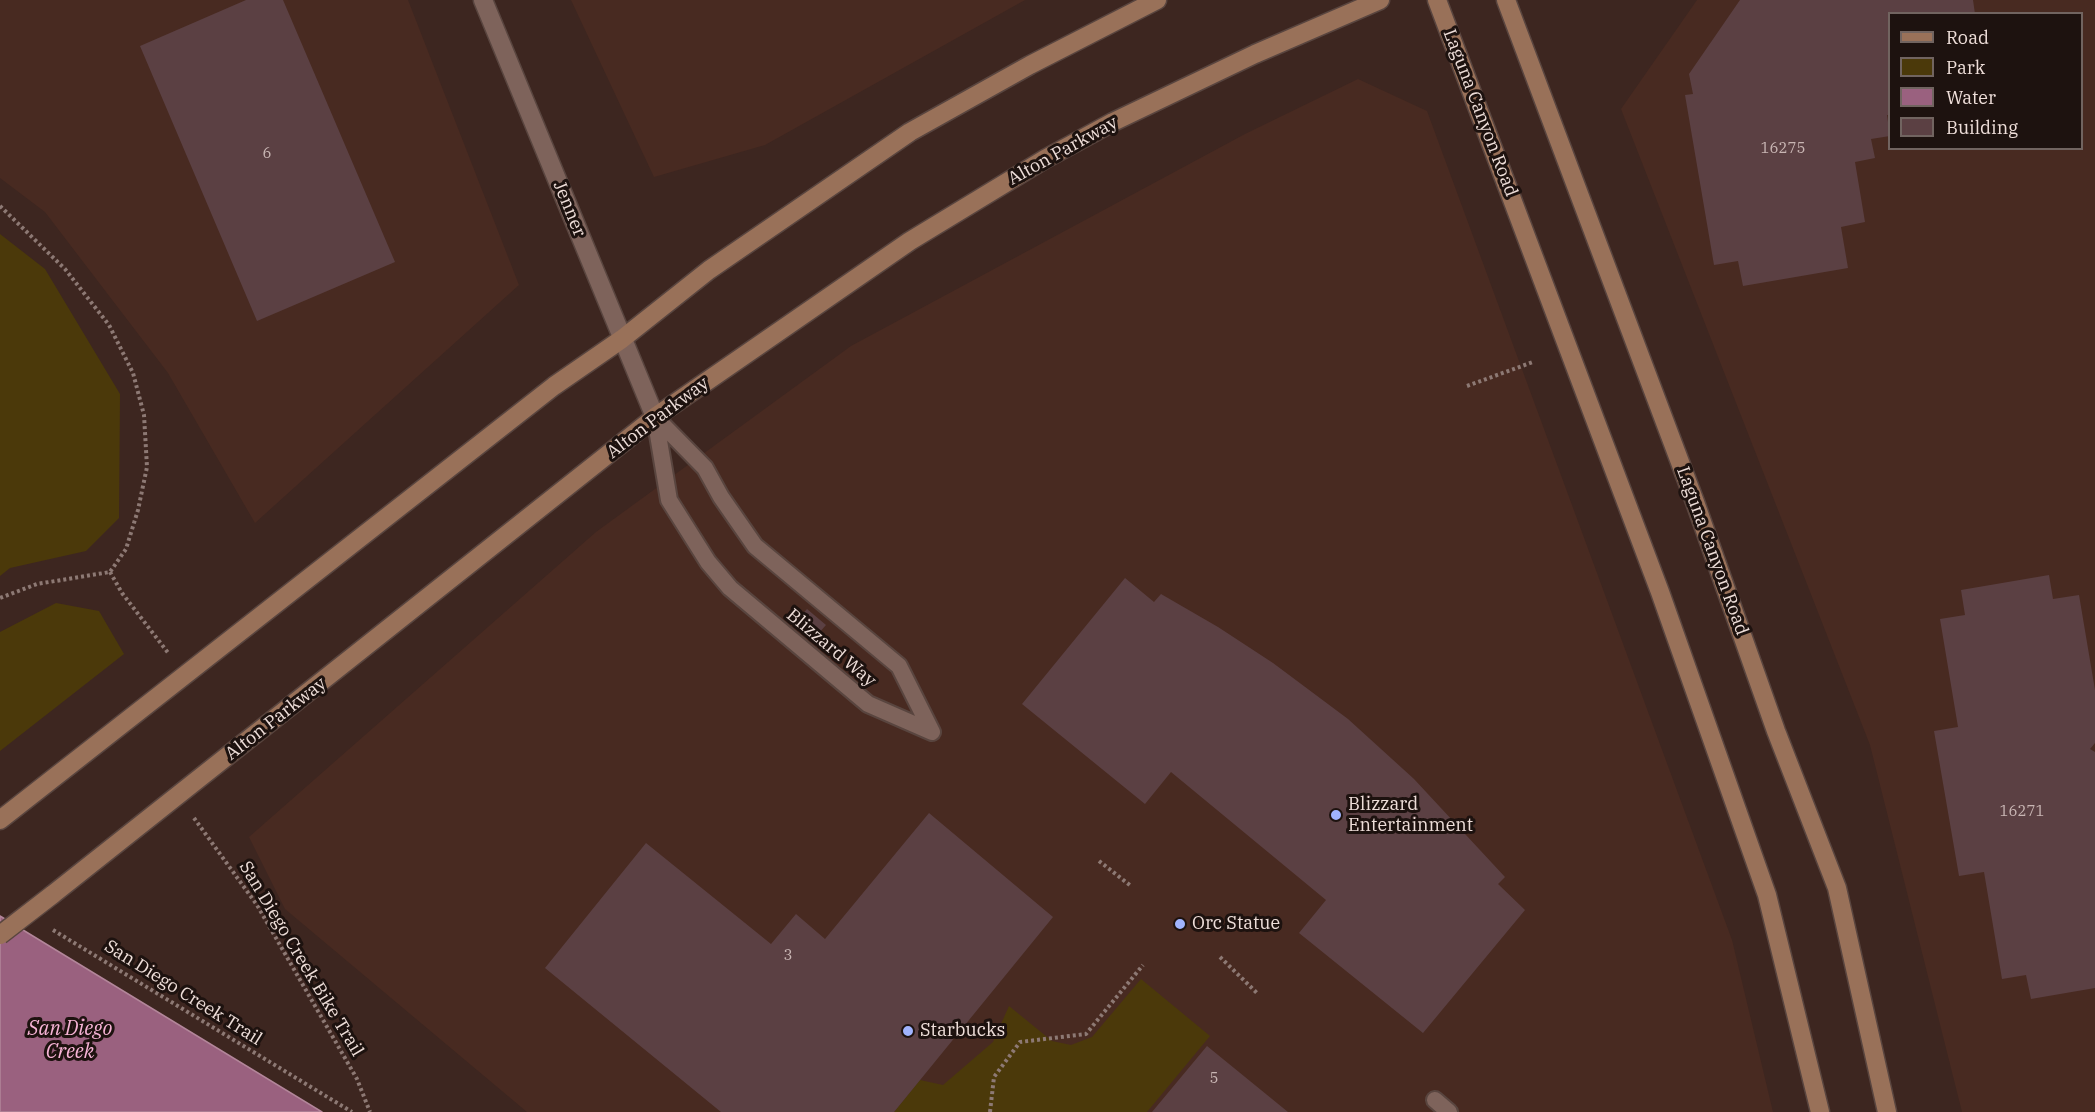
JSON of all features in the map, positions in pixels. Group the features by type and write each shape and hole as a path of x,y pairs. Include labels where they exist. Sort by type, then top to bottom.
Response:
{"main road":[{"path":"0,820 554,386 621,339 709,270 910,132 1020,70 1156,0"},
{"name":"Alton Parkway","path":"0,935 655,417 910,241 1045,159 1193,83 1380,0"},
{"name":"Laguna Canyon Road","path":"1437,0 1660,592 1767,895 1820,1112"},
{"name":"Laguna Canyon Road","path":"1506,0 1695,502 1776,731 1837,888 1887,1112"}],"street":[{"name":"Jenner","path":"483,0 655,417"}],"lane":[{"name":"Blizzard Way","path":"655,417 705,468 721,497 755,546 899,666 932,732 868,704 730,588 708,562 669,500 655,417"},
{"path":"1435,1100 1449,1112"}],"path":[{"path":"0,206 65,269 102,316 133,373 144,415 147,467 138,510 126,549 110,572 37,584 0,598"},
{"path":"1467,386 1533,362"},
{"path":"110,572 122,593 186,676"},
{"name":"San Diego Creek Bike Trail","path":"177,796 209,836 257,905 357,1079 370,1112"},
{"path":"1099,861 1131,886"},
{"name":"San Diego Creek Trail","path":"51,928 352,1112"},
{"path":"1220,957 1258,994"},
{"path":"990,1112 994,1077 1020,1042 1086,1034 1143,965"}],"shaded area":[{"path":"0,0 408,0 519,285 255,523 168,373 45,212 0,178"},
{"path":"571,0 1025,0 765,145 654,177"},
{"path":"1697,0 2095,0 2095,1112 1962,1112 1870,745 1621,109"},
{"name":"Blizzard Entertainment","path":"1358,79 1427,111 1732,940 1773,1112 527,1112 285,909 249,837 596,532 851,346 1245,134"}],"green space":[{"path":"0,234 45,269 120,394 119,518 86,551 10,568 0,576"},
{"path":"56,603 99,611 124,654 0,751 0,632"},
{"path":"1141,979 1210,1036 1147,1112 894,1112 920,1080 943,1085 993,1042 1009,1006 1052,1041 1071,1045 1092,1037"}],"water":[{"name":"San Diego Creek","path":"0,916 322,1112 0,1112"}],"building":[{"path":"246,0 283,0 395,262 257,321 140,46"},
{"path":"1740,0 1973,0 1975,12 1888,12 1888,136 1871,139 1875,158 1855,162 1865,222 1841,227 1848,268 1743,286 1738,261 1714,265 1685,95 1693,94 1689,74"},
{"path":"2049,575 2053,599 2079,595 2095,690 2095,743 2090,749 2095,752 2095,988 2031,999 2026,975 2002,979 1984,872 1959,876 1934,731 1958,727 1940,619 1965,615 1961,590"},
{"name":"Blizzard Entertainment","path":"1125,578 1154,602 1161,594 1218,627 1273,663 1348,719 1414,779 1505,877 1498,884 1525,910 1423,1033 1299,933 1326,900 1171,772 1145,804 1022,704"},
{"path":"807,609 826,625 818,634 799,618"},
{"path":"929,813 1053,917 894,1112 721,1112 545,968 646,843 771,944 796,914 825,939"},
{"path":"1207,1046 1288,1112 1152,1112"}],"place":[{"name":"Blizzard Entertainment","path":"1336,815"},
{"name":"Orc Statue","path":"1180,924"},
{"name":"Starbucks","path":"908,1031"}]}
